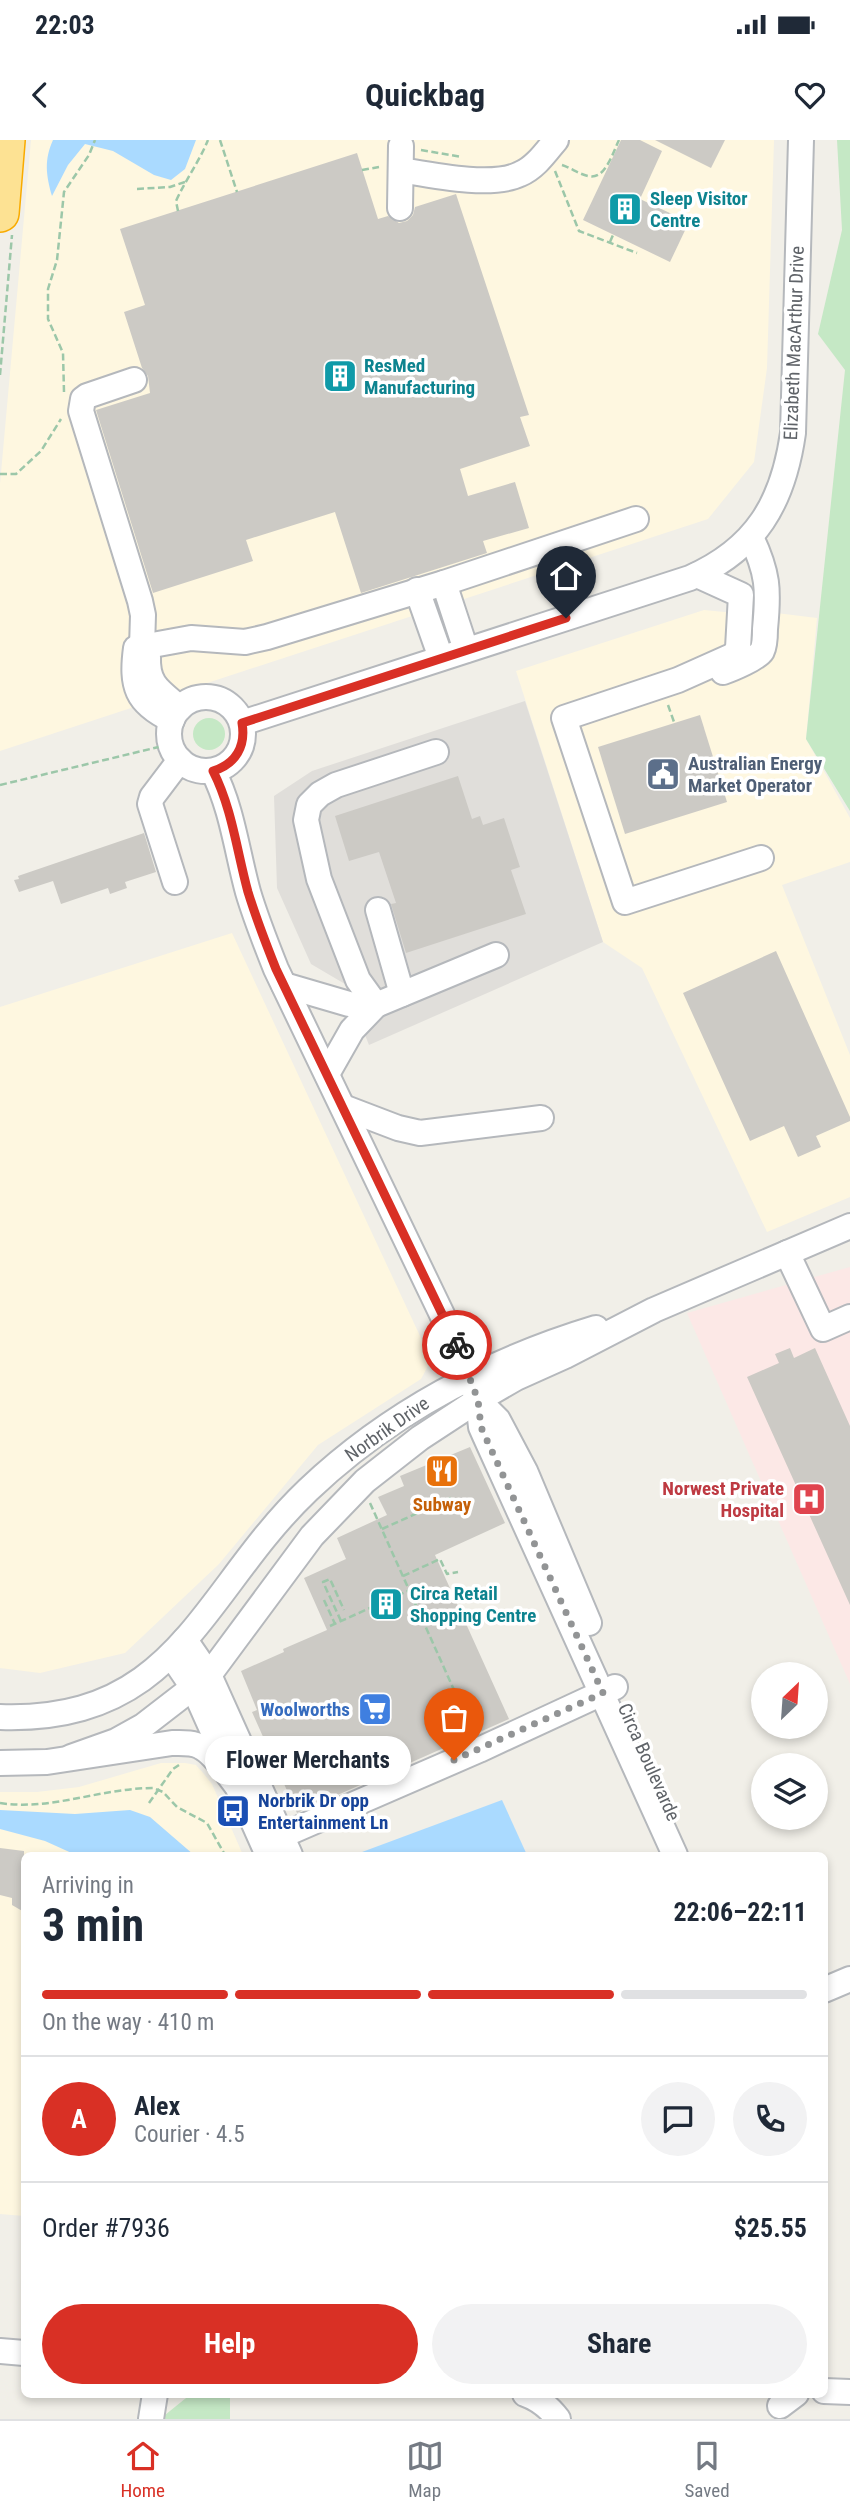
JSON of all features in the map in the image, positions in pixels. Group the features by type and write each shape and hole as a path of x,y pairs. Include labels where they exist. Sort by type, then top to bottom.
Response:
{"highway":[{"path":"6,140 7,221"}],"street":[{"path":"400,208 401,158 457,179 491,180 520,174 542,157 556,140"},
{"name":"Elizabeth MacArthur Drive","path":"242,723 697,575 728,558 751,537 779,492 789,463 793,433 801,140"},
{"path":"134,380 87,396 83,399 81,411 141,601 142,647 134,667 137,689 151,710 175,733 200,771 213,771 232,761 241,748 244,735 242,723 229,705 217,699 197,698 175,733 150,804 175,882"},
{"path":"142,647 191,638 253,641 444,583 636,519"},
{"path":"678,680 725,672 762,652 767,611 767,579 763,561 751,537"},
{"path":"697,575 741,596 738,648 734,655 678,680 564,718 625,902 761,859"},
{"path":"444,583 466,650"},
{"path":"417,590 441,658"},
{"path":"376,1005 358,980 319,879 306,820 309,805 320,794 336,785 436,752"},
{"path":"213,771 224,792 260,929 287,992 471,1376 478,1400"},
{"path":"377,910 402,994"},
{"path":"287,992 347,1015 496,954"},
{"path":"327,1074 347,1015"},
{"path":"343,1107 398,1128 420,1133 541,1118"},
{"name":"Norbrik Drive","path":"71,1758 116,1741 143,1726 201,1682 312,1536 338,1507 394,1457 478,1400 516,1378 654,1310 850,1226"},
{"path":"794,1250 836,1323"},
{"name":"Norbrik Drive","path":"0,1717 51,1715 99,1703 134,1686 178,1648 279,1521 308,1490 373,1438 435,1396 471,1376 559,1339 654,1310"},
{"name":"Circa Boulevarde","path":"478,1400 498,1420 525,1471 674,1852"},
{"name":"Norbrik Drive","path":"178,1648 201,1682 280,1849"},
{"name":"Norbrik Drive","path":"201,1682 240,1790"},
{"path":"280,1849 479,1750 609,1690"},
{"name":"Circa Boulevarde","path":"609,1690 689,1852"},
{"name":"Norbrik Drive","path":"0,1763 47,1762 172,1743 202,1746 240,1790 280,1849"},
{"path":"828,1988 850,1979"},
{"path":"0,2351 21,2353"},
{"path":"828,2390 850,2392"},
{"path":"151,2419 154,2398"},
{"path":"534,2398 552,2410 558,2419"}],"path":[{"path":"64,401 63,353 48,319 48,289 57,260 64,192 89,155 95,140"},
{"path":"178,211 176,201 208,140"},
{"path":"220,140 237,192"},
{"path":"619,140 603,172 598,176 587,176 561,165 556,164 554,167 579,231 637,253"},
{"path":"401,158 463,157"},
{"path":"137,189 170,187 185,182"},
{"path":"0,375 7,221"},
{"path":"610,243 613,235"},
{"path":"0,474 16,474 41,451 65,413"},
{"path":"669,709 674,722"},
{"path":"0,785 175,733"},
{"path":"382,1529 451,1498"},
{"path":"369,1500 479,1750"},
{"path":"402,1576 440,1559 447,1574 458,1572"},
{"path":"341,1621 323,1582 330,1579 344,1610"},
{"path":"330,1626 410,1590"},
{"path":"324,1600 335,1624"},
{"path":"149,1803 173,1769"},
{"path":"0,1803 36,1805 145,1788 159,1789 177,1807 207,1824 223,1852"}],"shaded area":[{"path":"31,140 774,140 767,368 754,462 708,519 0,751 0,484"},
{"path":"746,606 761,608 761,611 817,618 806,739 850,818 850,862 782,885 850,1055 850,1197 767,1232 642,968 603,942 516,671 704,610 745,614"},
{"path":"525,701 603,942 369,1045 345,984 311,964 277,888 274,796 312,771"},
{"path":"232,933 427,1351 428,1366 421,1379 318,1445 219,1564 125,1653 40,1673 0,1668 0,1007"},
{"name":"Norwest Private Hospital","path":"850,1267 850,1684 687,1313"},
{"path":"161,1763 196,1765 212,1784 242,1852 21,1852 21,2216 0,2214 0,1792 37,1792 79,1787"}],"green space":[{"path":"837,140 850,140 850,811 806,739 845,370 818,334 842,230"},
{"path":"209,718 220,723 225,734 220,745 209,750 198,745 193,734 198,723"},
{"path":"186,2398 230,2398 230,2419 165,2419 165,2415"}],"water":[{"path":"53,140 196,140 185,169 171,180 154,175 113,151 85,144 68,165 52,196 47,168"},
{"path":"502,1800 526,1852 362,1852"},
{"path":"0,1810 75,1814 130,1810 150,1817 191,1852 69,1852 45,1841 0,1829"}],"building":[{"name":"Sleep Visitor Centre","path":"621,140 640,140 662,151 640,199 689,222 670,262 583,220"},
{"path":"655,140 725,140 711,168"},
{"name":"ResMed Manufacturing","path":"357,153 378,219 388,216 399,223 407,221 413,215 415,207 456,194 529,415 520,417 530,446 460,469 468,496 515,482 529,528 483,541 487,553 361,593 335,512 246,540 253,561 153,593 96,410 150,393 148,376 142,368 124,312 145,305 120,229"},
{"name":"Australian Energy Market Operator","path":"700,715 727,802 625,834 598,747"},
{"path":"458,776 472,819 480,816 483,825 504,818 520,867 511,870 526,914 406,953 391,904 396,903 379,852 349,861 335,816"},
{"path":"144,833 156,872 125,882 127,888 110,894 108,888 61,904 53,881 19,892 14,880 19,879 18,876"},
{"path":"776,951 850,1117 850,1121 816,1136 821,1147 798,1157 784,1126 750,1141 683,993"},
{"path":"790,1348 794,1358 815,1348 850,1426 850,1605 747,1377 779,1363 775,1354"},
{"name":"Circa Retail Shopping Centre","path":"470,1447 505,1523 435,1555 509,1719 297,1813 252,1712 257,1710 241,1671 327,1630 304,1578 346,1559 337,1538 387,1515 378,1497 404,1486 400,1476"},
{"path":"0,1848 24,1851 21,1852 21,1910 12,1905 12,1898 0,1895"}],"way so far":[{"path":"454,1760 603,1693 481,1427 478,1400 471,1376 457,1345"}],"place":[{"name":"Sleep Visitor Centre","path":"625,209"},
{"name":"ResMed Manufacturing","path":"340,376"},
{"name":"Australian Energy Market Operator","path":"663,774"},
{"name":"Subway","path":"442,1471"},
{"name":"Norwest Private Hospital","path":"809,1499"},
{"name":"Circa Retail Shopping Centre","path":"386,1604"},
{"name":"Woolworths","path":"375,1709"},
{"name":"Flower Merchants","path":"454,1760"},
{"name":"Norbrik Dr opp Entertainment Ln","path":"233,1811"}],"route":[{"path":"457,1345 276,969 248,893 224,792 213,771 232,761 241,748 244,735 242,723 566,618"}]}
